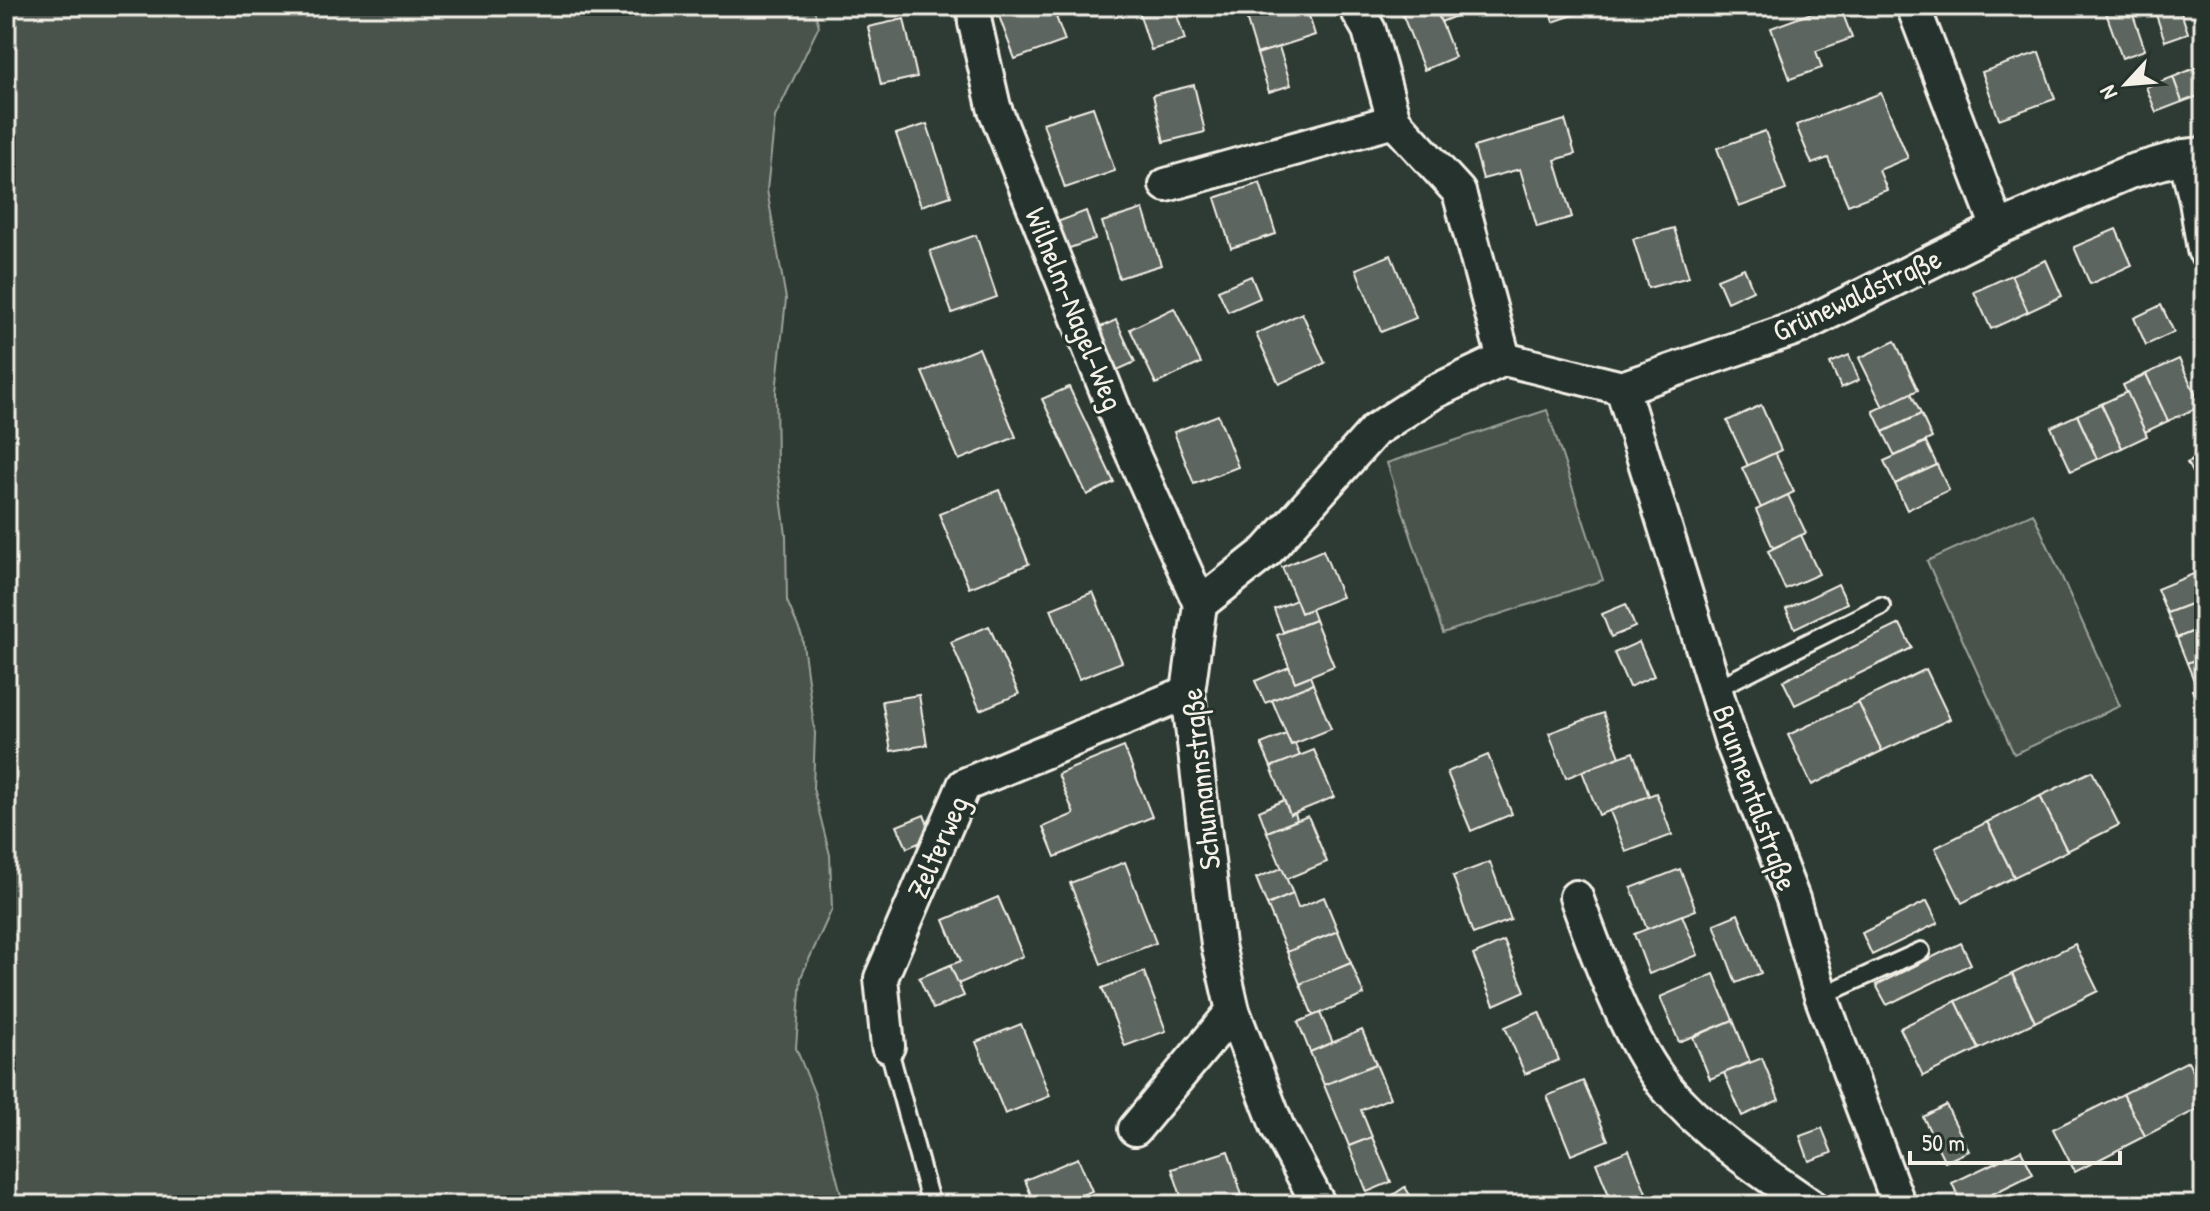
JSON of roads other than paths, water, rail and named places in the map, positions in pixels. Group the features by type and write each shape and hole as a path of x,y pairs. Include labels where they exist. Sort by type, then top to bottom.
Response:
{"street":[{"name":"Wilhelm-Nagel-Weg","path":"974,6 994,107 1122,430 1200,604"},
{"path":"1355,6 1369,30 1394,121 1459,192 1504,359"},
{"path":"1913,6 1998,228"},
{"path":"1166,185 1394,121"},
{"path":"2194,155 2196,201 2204,250"},
{"name":"Grünewaldstraße","path":"1622,388 1802,326 1998,228 2129,172 2194,155"},
{"path":"1200,604 1267,551 1375,430 1434,392 1504,359 1622,388"},
{"name":"Brunnentalstraße","path":"1622,388 1731,740 1793,899 1821,996 1899,1205"},
{"name":"Schumannstraße","path":"1200,604 1188,692 1218,945 1233,1011 1277,1126 1319,1205"},
{"name":"Zelterweg","path":"888,1046 881,978 964,785 1188,692"},
{"path":"1576,897 1619,1001 1639,1043 1664,1084 1697,1118 1744,1158 1810,1205"},
{"path":"1135,1129 1233,1011"}],"lane":[{"path":"1715,689 1881,606"},
{"path":"1821,996 1921,951"},
{"path":"888,1046 931,1205"}]}
